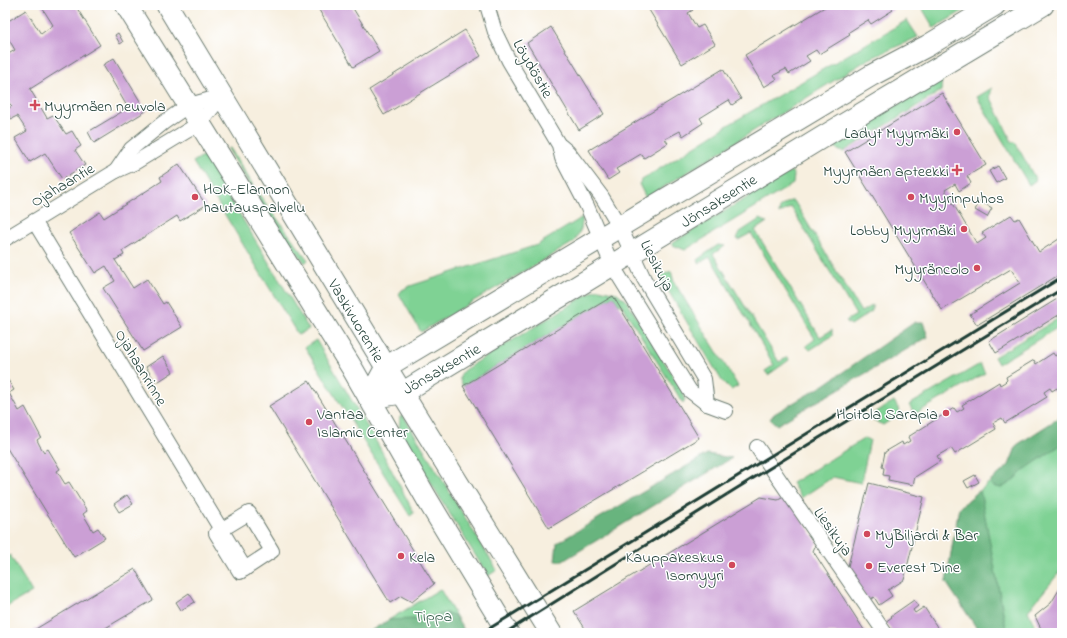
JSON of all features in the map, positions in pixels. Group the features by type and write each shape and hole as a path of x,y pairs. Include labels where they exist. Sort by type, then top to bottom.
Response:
{"main road":[{"name":"Vaskivuorentie","path":"126,5 369,398 427,499 508,633"},
{"name":"Vaskivuorentie","path":"167,5 386,367 550,633"},
{"name":"Jönsaksentie","path":"369,398 386,367 872,75 927,46 995,5"},
{"name":"Jönsaksentie","path":"369,398 402,393 1043,5"}],"street":[{"name":"Löydöstie","path":"487,5 495,32 509,61 559,145 562,158 587,206 600,238"},
{"name":"Ojahaantie","path":"116,170 131,149 163,123 189,105 222,96"},
{"name":"Ojahaantie","path":"5,239 116,170 136,162 200,123 222,96"},
{"name":"Löydöstie","path":"559,145 568,152 602,197 620,226"},
{"name":"Ojahaanrinne","path":"34,221 221,530 245,568 272,551 249,513 221,530"},
{"name":"Liesikuja","path":"620,226 644,279 704,379 707,404"},
{"path":"600,238 612,265 690,391 707,404 726,411"},
{"name":"Liesikuja","path":"757,447 885,633"}],"green space":[{"path":"927,5 973,5 934,28 922,8"},
{"path":"907,20 918,37 867,60 646,198 639,184 642,180 728,125"},
{"path":"942,78 941,91 843,152 838,150 833,143"},
{"path":"992,88 990,96 1012,142 1015,142 1036,180 1029,185 977,97"},
{"path":"230,148 258,193 308,260 305,263 263,207 228,149"},
{"path":"204,155 309,329 298,335 193,162"},
{"path":"791,171 794,175 793,184 685,250 673,245 672,243"},
{"path":"790,201 793,201 796,204 861,312 872,305 872,311 851,325 846,321 856,315 791,207 779,214 780,207"},
{"path":"583,217 581,229 574,242 421,332 399,294 402,290 410,286 537,245"},
{"path":"760,219 767,222 755,230 820,337 832,330 832,336 810,350 806,346 815,339 751,233 738,240 737,238 740,232"},
{"path":"718,245 725,246 713,254 779,362 788,357 789,360 768,375 765,371 774,365 710,257 699,263 697,260"},
{"path":"671,271 674,282 738,386 731,390 722,381 663,282 661,275"},
{"path":"599,289 617,293 626,300 683,392 685,399 683,403 621,304 619,305 613,296 463,386 460,378 464,370 593,291"},
{"path":"1062,316 1062,325 998,364 994,357"},
{"path":"915,322 923,322 928,337 777,425 770,419 774,414 824,385"},
{"path":"316,340 380,448 414,513 410,516 305,347"},
{"path":"980,364 985,373 915,414 909,405"},
{"path":"894,401 901,413 883,425 868,417"},
{"path":"403,415 497,570 488,576 399,431 400,417"},
{"path":"1062,416 1062,569 1028,611 1038,633 980,633 946,582 959,508 1009,466 1017,445"},
{"path":"1062,416 1062,444 1024,470 1010,483 1001,488 992,486 990,482 1009,465 1017,445"},
{"path":"865,438 870,440 861,483 833,477 801,498 792,483"},
{"path":"707,454 732,458 563,561 555,561 557,543"},
{"path":"980,490 1007,633 980,633 946,582 959,508"},
{"path":"10,555 32,592 8,606 5,601 5,557"},
{"name":"Tippa","path":"440,589 464,630 460,633 367,633"},
{"path":"446,613 454,615 464,630 460,633 367,633 389,620 416,619"}],"building":[{"path":"75,5 100,45 30,89 47,118 53,115 66,134 72,131 81,146 75,150 85,165 62,179 45,153 30,162 15,138 27,131 17,116 11,119 6,110 12,106 9,103 5,105 5,56 15,50 5,33 5,23 26,10 41,34 53,25 41,6"},
{"path":"316,5 351,5 379,51 353,67"},
{"path":"646,5 690,5 693,10 688,13 697,28 703,25 715,44 682,64"},
{"path":"828,5 890,5 893,10 871,24 868,20 849,32 850,35 819,54 816,50 806,56 810,61 789,74 786,69 774,75 777,79 764,87 745,55"},
{"path":"551,27 604,114 579,130 527,43"},
{"path":"465,30 481,56 384,115 369,90"},
{"path":"118,33 123,42 120,44 115,35"},
{"path":"114,58 146,111 94,143 88,132 128,108 103,65"},
{"path":"723,69 741,99 732,105 729,100 700,118 703,123 683,136 680,131 665,139 668,143 644,158 641,154 616,169 619,173 608,180 589,150"},
{"name":"Myyrinpuhos","path":"942,93 986,165 967,176 971,183 959,191 955,184 945,190 977,244 986,238 982,233 1011,215 1015,220 1019,218 1039,252 1062,237 1062,273 977,325 970,314 1020,283 1011,269 942,310 845,152"},
{"path":"179,164 206,205 180,221 177,216 122,251 124,255 115,260 133,288 147,279 163,304 166,302 182,327 143,351 103,288 115,281 106,266 95,273 69,233 100,212 104,218 162,181 160,177"},
{"path":"998,166 1005,178 996,183 989,171"},
{"path":"980,201 992,208 987,217 975,210"},
{"path":"613,296 699,438 549,528 463,386"},
{"path":"1062,296 1062,313 996,353 989,341"},
{"path":"1062,352 1062,392 1060,393 1057,388 1052,391 1050,388 1044,392 1047,397 1005,423 1002,418 993,423 996,429 955,454 951,448 937,456 940,461 915,477 913,485 888,480 889,476 883,475 884,468 882,467 885,452 902,442 903,445 910,441 908,437 954,408 957,412 964,408 962,405 999,382 1000,385 1005,382 1007,380 1006,377 1034,360 1036,364 1053,353 1055,356"},
{"path":"163,356 173,372 156,383 146,367"},
{"path":"8,380 14,390 9,393 19,411 25,407 41,437 37,440 40,446 44,452 48,449 60,469 57,471 65,484 69,482 87,511 83,514 93,531 98,528 105,538 74,557 5,445 5,382"},
{"path":"309,381 434,584 412,602 401,596 390,603 269,406"},
{"path":"975,475 979,482 968,488 964,481"},
{"path":"869,483 924,497 904,580 888,590 892,596 879,605 874,597 868,601 847,570"},
{"path":"127,495 133,504 119,512 114,504"},
{"name":"Kauppakeskus Isomyyri","path":"786,496 817,542 813,551 866,633 581,633 586,630 574,611 761,497 778,500"},
{"path":"135,569 153,600 97,633 36,633 34,630"},
{"path":"1062,585 1062,633 1043,633 1035,616 1051,603"},
{"path":"189,593 195,602 181,610 176,602"},
{"path":"914,600 918,606 913,610 915,613 924,607 941,633 893,633 885,622"}],"railway":[{"path":"482,633 1062,277"},
{"path":"505,633 734,490 1062,289"}],"place":[{"name":"Myyrmäen neuvola","path":"35,105"},
{"name":"Ladyt Myyrmäki","path":"957,132"},
{"name":"Myyrmäen apteekki","path":"957,170"},
{"name":"HOK-Elannon hautauspalvelu","path":"195,197"},
{"name":"Myyrinpuhos","path":"911,197"},
{"name":"Lobby Myyrmäki","path":"964,229"},
{"name":"Myyräncolo","path":"977,268"},
{"name":"Hoitola Sarapia","path":"946,413"},
{"name":"Vantaa Islamic Center","path":"309,422"},
{"name":"MyBiljardi & Bar","path":"867,534"},
{"name":"Kela","path":"401,556"},
{"name":"Kauppakeskus Isomyyri","path":"732,565"},
{"name":"Everest Dine","path":"869,566"}]}
